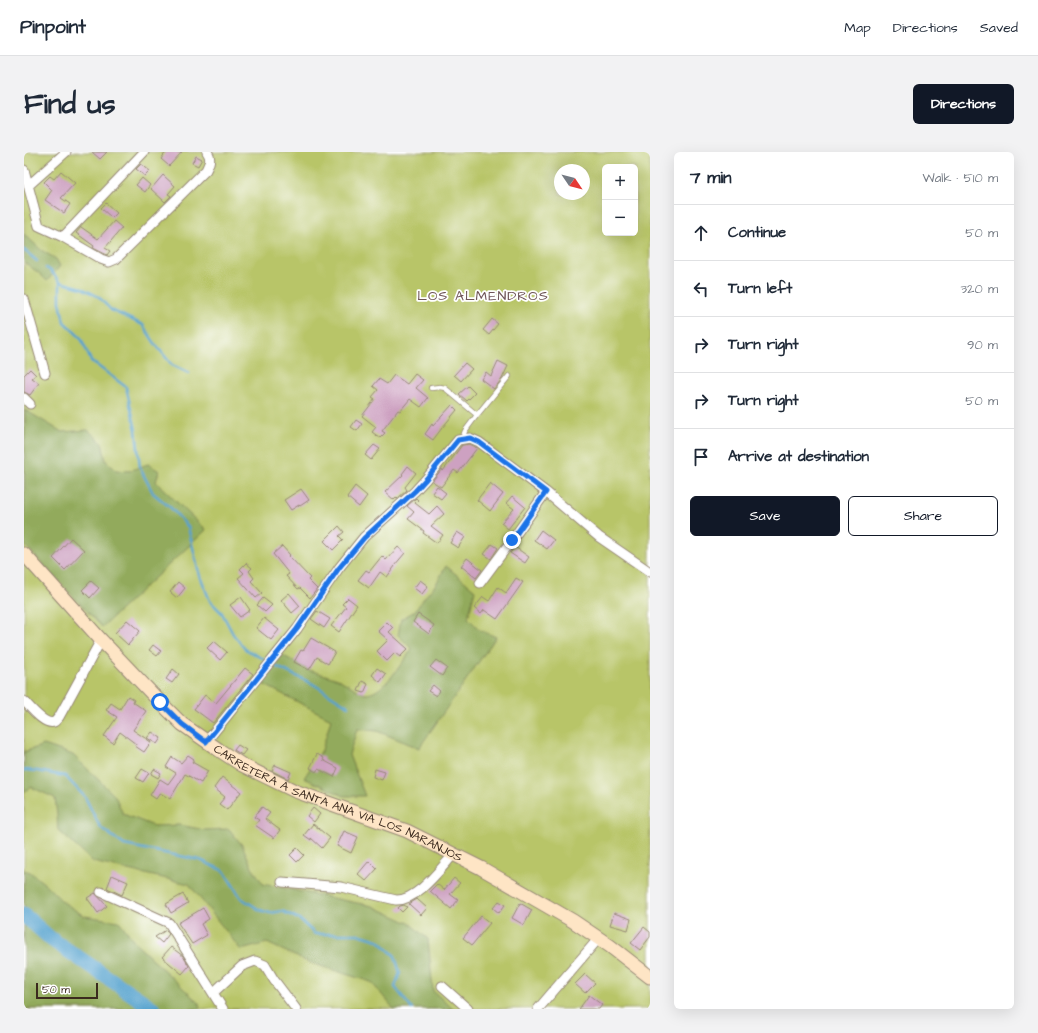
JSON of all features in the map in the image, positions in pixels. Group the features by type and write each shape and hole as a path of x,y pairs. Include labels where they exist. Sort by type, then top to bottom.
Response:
{"main road":[{"name":"CARRETERA A SANTA ANA VIA LOS NARANJOS","path":"24,554 101,640 166,708 182,724 206,742 242,765 295,791 407,831 524,891 599,938 650,977"}],"street":[{"path":"28,186 66,152"},
{"path":"63,237 144,152"},
{"path":"24,170 38,226 63,237 109,262 116,259 206,170 210,162 209,154 207,152"},
{"path":"24,299 45,373"},
{"path":"206,742 297,629 339,568 364,538 415,491 458,440 470,438 479,442 546,492 599,537 650,572"},
{"path":"480,583 546,492"},
{"path":"24,701 42,719 48,722 54,722 59,717 101,640"},
{"path":"282,882 340,887 396,900 402,900 417,893 454,854"},
{"path":"101,892 169,923 223,1009"},
{"path":"538,1009 599,938"},
{"path":"213,993 242,966 255,961 265,965 274,980 296,1009"},
{"path":"442,986 468,1009"}],"lane":[{"path":"462,439 465,431 509,376"},
{"path":"431,388 445,388 477,415"}],"green space":[{"path":"24,152 650,152 650,1009 24,1009"},
{"path":"24,234 41,250 56,259 60,266 47,281 24,262"},
{"path":"25,410 62,432 88,430 102,443 106,461 116,470 129,471 148,464 159,471 156,482 206,530 102,627 24,544"},
{"path":"446,566 475,590 468,618 480,630 496,637 419,748 377,731 357,729 349,755 365,796 344,796 304,778 322,750 331,719 261,683 282,655 309,670 338,679 365,694 372,693 379,689 392,677 412,649 398,635 401,619 415,611 436,584"},
{"path":"44,745 73,755 115,796 123,814 154,826 179,825 205,830 229,829 242,845 252,867 263,884 372,906 409,923 428,939 433,991 453,1009 394,1009 371,982 308,962 267,943 241,950 189,884 93,862 58,830 55,798 31,787 24,792 24,752"},
{"path":"24,870 30,872 63,902 84,916 119,921 138,946 199,1003 200,1009 24,1009"}],"building":[{"path":"92,152 107,152 100,159"},
{"path":"166,152 182,152 169,166 161,159"},
{"path":"196,156 202,159 198,166 192,163"},
{"path":"141,164 150,171 145,176 136,169"},
{"path":"61,171 75,183 61,198 70,204 64,213 45,200 52,190 44,182 50,176 54,179"},
{"path":"163,175 175,186 168,194 171,196 165,202 151,189"},
{"path":"142,178 150,185 145,192 136,185"},
{"path":"106,203 117,213 112,218 101,208"},
{"path":"114,221 122,228 105,248 110,251 107,255 93,248 94,246 76,233 81,227 98,239"},
{"path":"492,319 498,324 489,335 483,330"},
{"path":"498,361 508,366 502,379 494,389 481,379 486,372 491,376"},
{"path":"465,363 472,369 461,381 454,375"},
{"path":"30,369 36,375 32,378 39,383 30,395 24,392 24,375"},
{"path":"415,374 423,380 416,388 428,398 421,407 410,399 400,411 398,410 382,431 385,433 380,438 372,432 376,427 362,416 375,399 372,397 378,390 373,386 379,379 387,384 394,375 407,384"},
{"path":"468,386 475,393 467,401 459,394"},
{"path":"452,405 457,410 433,440 425,434 432,424 433,426"},
{"path":"356,420 362,424 357,431 351,427"},
{"path":"469,444 477,448 458,473 454,470 441,487 432,481 442,469 443,471 462,445"},
{"path":"374,445 380,449 371,460 365,455"},
{"path":"408,466 416,473 405,487 407,490 394,500 385,492 403,475 402,474"},
{"path":"490,483 503,494 490,511 477,500"},
{"path":"355,486 367,496 359,507 347,497"},
{"path":"437,486 446,493 441,499 432,493"},
{"path":"301,489 309,500 291,510 284,500"},
{"path":"512,496 525,507 508,529 501,523 514,509 506,503"},
{"path":"416,498 418,500 415,503 429,514 437,506 444,514 431,526 443,535 437,543 423,533 424,531 408,519 414,512 407,506"},
{"path":"339,526 344,532 339,536 343,540 333,550 324,541"},
{"path":"541,530 554,540 547,549 534,540"},
{"path":"457,532 465,537 458,548 450,543"},
{"path":"71,538 84,550 65,570 53,558"},
{"path":"492,544 498,548 491,559 484,554"},
{"path":"282,546 290,555 289,556 310,578 308,580 317,589 310,598 300,588 298,589 286,576 289,574 273,554"},
{"path":"398,547 405,553 387,577 380,572 369,588 358,580 366,570 369,572 382,556 386,560"},
{"path":"515,547 529,557 525,563 510,553"},
{"path":"467,558 482,570 476,578 461,566"},
{"path":"246,563 252,568 249,571 254,578 251,581 262,593 256,598 238,578 244,573 240,569"},
{"path":"516,578 523,582 497,619 484,610 481,614 474,608 483,597 489,601 498,587 506,593"},
{"path":"420,580 428,586 422,594 414,588"},
{"path":"91,581 99,588 90,598 82,590"},
{"path":"178,582 185,588 177,598 170,592"},
{"path":"289,593 300,606 292,613 281,600"},
{"path":"241,597 250,610 240,617 230,605"},
{"path":"263,598 272,605 265,612 257,605"},
{"path":"348,598 357,605 339,632 331,626 346,607 342,604"},
{"path":"317,611 330,619 324,628 311,619"},
{"path":"418,614 434,625 429,634 413,622"},
{"path":"264,618 279,630 271,640 256,628"},
{"path":"127,620 140,631 128,645 115,633"},
{"path":"387,622 393,628 389,632 408,649 400,657 395,653 387,661 377,651 388,640 378,631"},
{"path":"311,638 335,652 328,664 317,657 309,670 294,662 301,650 303,651"},
{"path":"214,641 227,652 220,660 207,648"},
{"path":"153,645 161,651 157,656 149,650"},
{"path":"436,660 447,668 442,676 430,667"},
{"path":"245,668 253,674 213,723 194,709 205,695 216,703"},
{"path":"377,668 386,674 380,682 372,675"},
{"path":"173,669 179,674 172,683 166,679"},
{"path":"362,681 368,684 364,693 358,691"},
{"path":"433,685 440,691 436,696 428,691"},
{"path":"128,696 134,700 133,702 146,711 133,730 151,742 144,752 120,732 113,743 104,736 117,717 106,710 111,703 120,709"},
{"path":"152,732 161,738 157,744 147,738"},
{"path":"238,745 246,750 242,755 234,750"},
{"path":"317,754 324,758 323,760 338,768 334,777 318,769 316,772 310,768"},
{"path":"188,755 194,759 192,762 208,771 201,783 185,774 170,799 160,793 156,799 150,795 160,779 168,784 176,773 166,767 172,757 181,763"},
{"path":"275,765 291,772 288,779 272,771"},
{"path":"142,769 149,773 143,782 136,778"},
{"path":"154,769 161,773 158,778 151,774"},
{"path":"375,769 385,772 382,780 373,777"},
{"path":"222,777 241,792 227,810 219,804 225,797 214,788"},
{"path":"262,807 270,813 265,819 280,830 274,838 255,825 259,820 254,817"},
{"path":"313,808 320,814 314,822 307,816"},
{"path":"313,824 330,838 322,848 311,838 311,840 304,835"},
{"path":"344,831 358,837 351,853 337,846"},
{"path":"297,848 304,855 297,862 290,855"},
{"path":"369,861 377,869 366,881 358,874"},
{"path":"112,875 128,882 122,895 107,888"},
{"path":"454,878 460,883 450,894 458,900 451,909 430,891 437,884 444,890"},
{"path":"95,893 107,906 98,913 87,898"},
{"path":"183,894 188,903 171,913 166,904"},
{"path":"417,899 427,908 421,915 409,904"},
{"path":"499,901 505,905 499,913 493,908"},
{"path":"520,903 532,910 524,925 512,918"},
{"path":"404,905 407,907 402,912 398,908"},
{"path":"203,908 209,919 201,924 207,935 192,944 178,923"},
{"path":"614,913 631,919 628,930 610,925"},
{"path":"481,916 490,923 472,945 463,938"},
{"path":"644,927 650,932 650,937 640,950 631,943"},
{"path":"166,930 169,934 162,943 155,937"},
{"path":"171,947 183,956 189,966 182,974 162,957"},
{"path":"585,974 595,983 585,993 575,984"},
{"path":"589,995 602,1005 599,1009 579,1009"}],"waterway":[{"path":"24,250 37,261"},
{"path":"46,268 51,271 60,282 82,288 99,297 111,310 143,325 156,345 172,365 189,373"},
{"path":"60,282 60,302 64,322 81,338 91,361 126,387 136,430 140,468 153,493 171,508 188,527 199,573 210,601 222,613 233,634 245,649 264,659"},
{"path":"275,666 313,684 348,706"},
{"path":"24,770 65,776 85,797 100,827 124,845 200,860 224,871 241,898 260,910 270,913 282,911 299,919 315,934 358,934 378,940 395,956 400,973 395,987 412,1009"},
{"path":"24,915 51,939 154,1009"}],"district":[{"name":"LOS ALMENDROS","path":"483,295"}],"route":[{"path":"160,702 182,724 206,742 297,629 339,568 364,538 415,491 458,440 470,438 479,442 546,492 512,540"}]}
